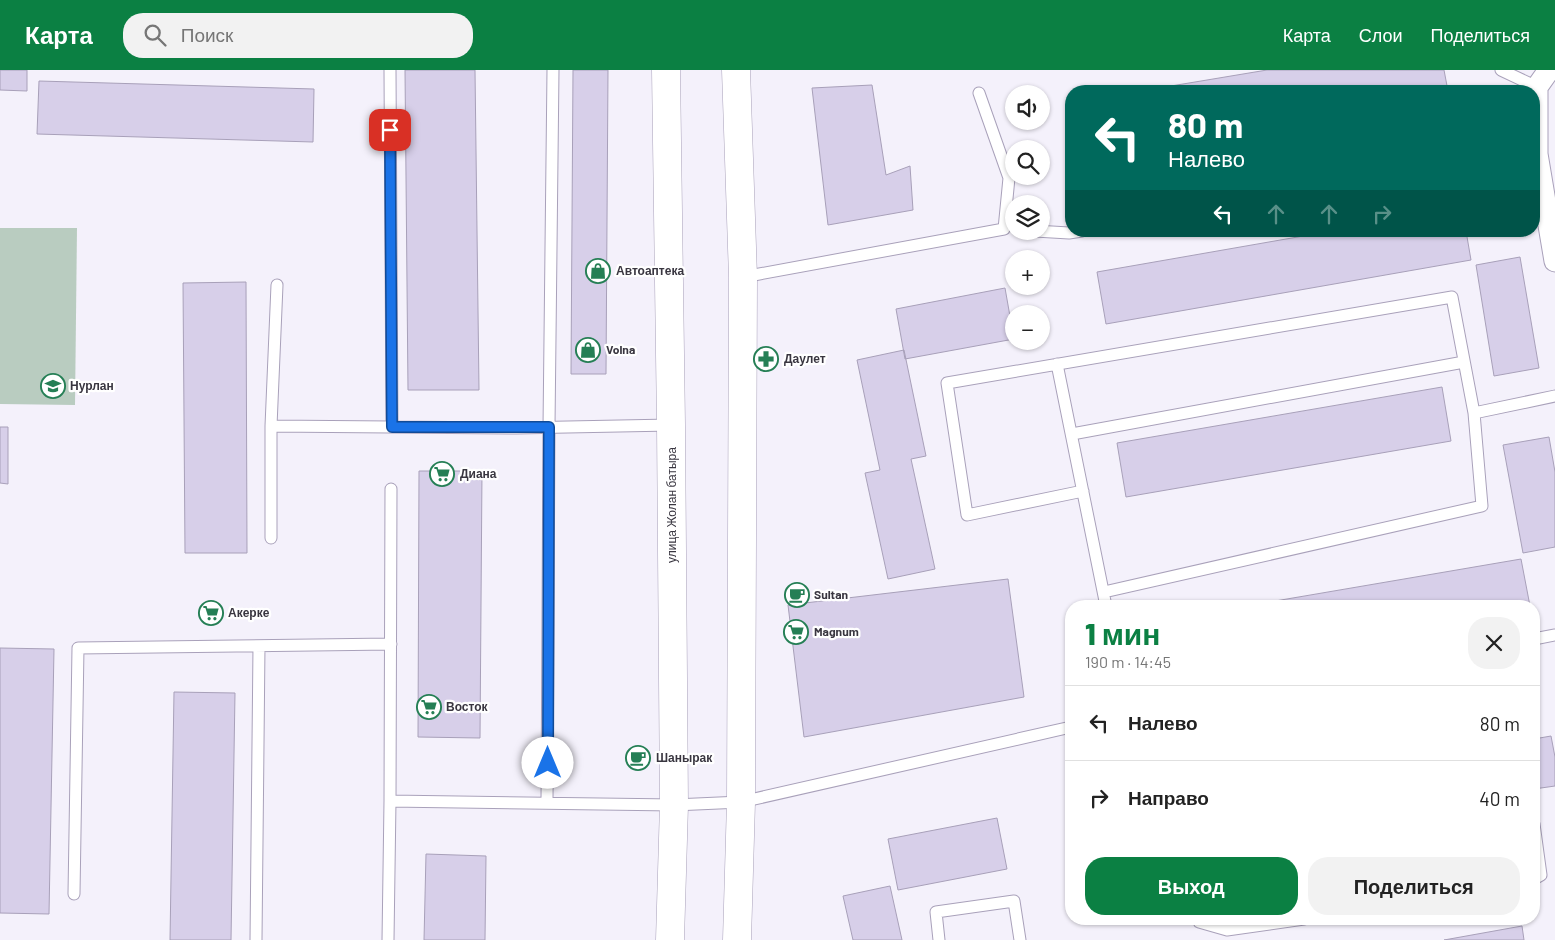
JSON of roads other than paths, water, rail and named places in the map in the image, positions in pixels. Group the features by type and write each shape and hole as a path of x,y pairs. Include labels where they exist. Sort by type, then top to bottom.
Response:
{"street":[{"name":"улица Жолан батыра","path":"666,70 674,805 670,940"},
{"path":"736,70 744,277 742,364 741,802 737,940"},
{"path":"1539,85 1550,70"},
{"path":"1540,177 1555,261"}],"lane":[{"path":"390,70 392,427"},
{"path":"548,803 549,427 553,70"},
{"path":"1501,70 1533,85"},
{"path":"979,93 1009,178 1009,195"},
{"path":"744,277 1005,231"},
{"path":"1050,232 1065,234"},
{"path":"271,538 271,426 277,284"},
{"path":"1083,491 967,515 947,383 1452,297 1474,413 1482,506 1104,592"},
{"path":"1072,434 1464,362"},
{"path":"1057,364 1105,600"},
{"path":"1474,413 1555,396"},
{"path":"271,426 549,427 671,425"},
{"path":"388,940 391,489"},
{"path":"1540,638 1555,635"},
{"path":"74,894 78,648 391,644"},
{"path":"256,940 258,646"},
{"path":"390,801 674,805 741,802 1065,728"},
{"path":"939,940 936,912 1014,901 1020,940"},
{"path":"1210,925 1227,930 1262,925"}],"place":[{"name":"Автоаптека","path":"598,271"},
{"name":"Volna","path":"588,350"},
{"name":"Даулет","path":"766,359"},
{"name":"Нурлан","path":"53,386"},
{"name":"Диана","path":"442,474"},
{"name":"Sultan","path":"797,595"},
{"name":"Акерке","path":"211,613"},
{"name":"Magnum","path":"796,632"},
{"name":"Восток","path":"429,707"},
{"name":"Шанырак","path":"638,758"}]}
